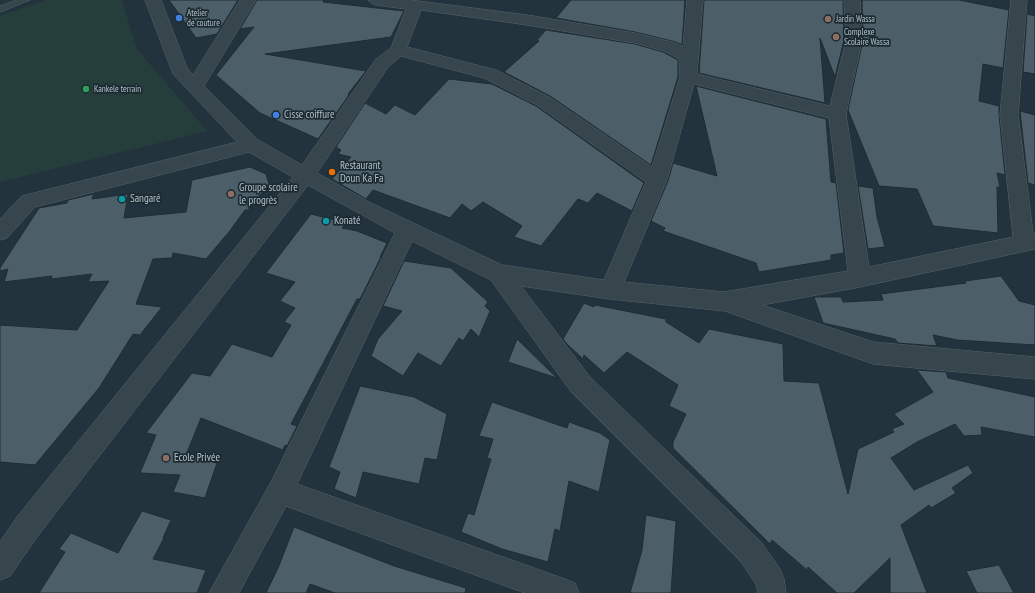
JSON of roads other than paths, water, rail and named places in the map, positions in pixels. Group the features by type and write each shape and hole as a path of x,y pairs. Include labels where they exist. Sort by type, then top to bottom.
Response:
{"street":[{"path":"153,0 170,42 179,70 251,145 407,230 499,274 610,290 724,302 873,353 1035,368"},
{"path":"195,86 248,0"},
{"path":"376,0 596,31 635,38 670,47 687,57 688,77"},
{"path":"610,290 657,180 688,77 695,0"},
{"path":"852,0 854,40 837,114 860,278"},
{"path":"724,302 860,278 1030,242 1009,115 1020,2"},
{"path":"0,566 27,528 305,175 382,63 398,50 415,5"},
{"path":"398,50 490,74 543,102 657,180"},
{"path":"688,77 837,114"},
{"path":"0,232 29,201 251,145"},
{"path":"223,593 280,491 407,230"},
{"path":"499,274 581,385 751,552 770,579 772,593"},
{"path":"280,491 565,593"}],"lane":[{"path":"0,9 25,0"}],"place":[{"name":"Atelier de couture","path":"179,18"},
{"name":"Jardin Wassa","path":"828,19"},
{"name":"Complexe Scolaire Wassa","path":"836,37"},
{"name":"Kankele terrain","path":"86,89"},
{"name":"Cisse coiffure","path":"276,115"},
{"name":"Restaurant Doun Ka Fa","path":"332,172"},
{"name":"Groupe scolaire le progrès","path":"231,194"},
{"name":"Sangaré","path":"122,199"},
{"name":"Konaté","path":"326,221"},
{"name":"Ecole Privée","path":"166,458"}]}
